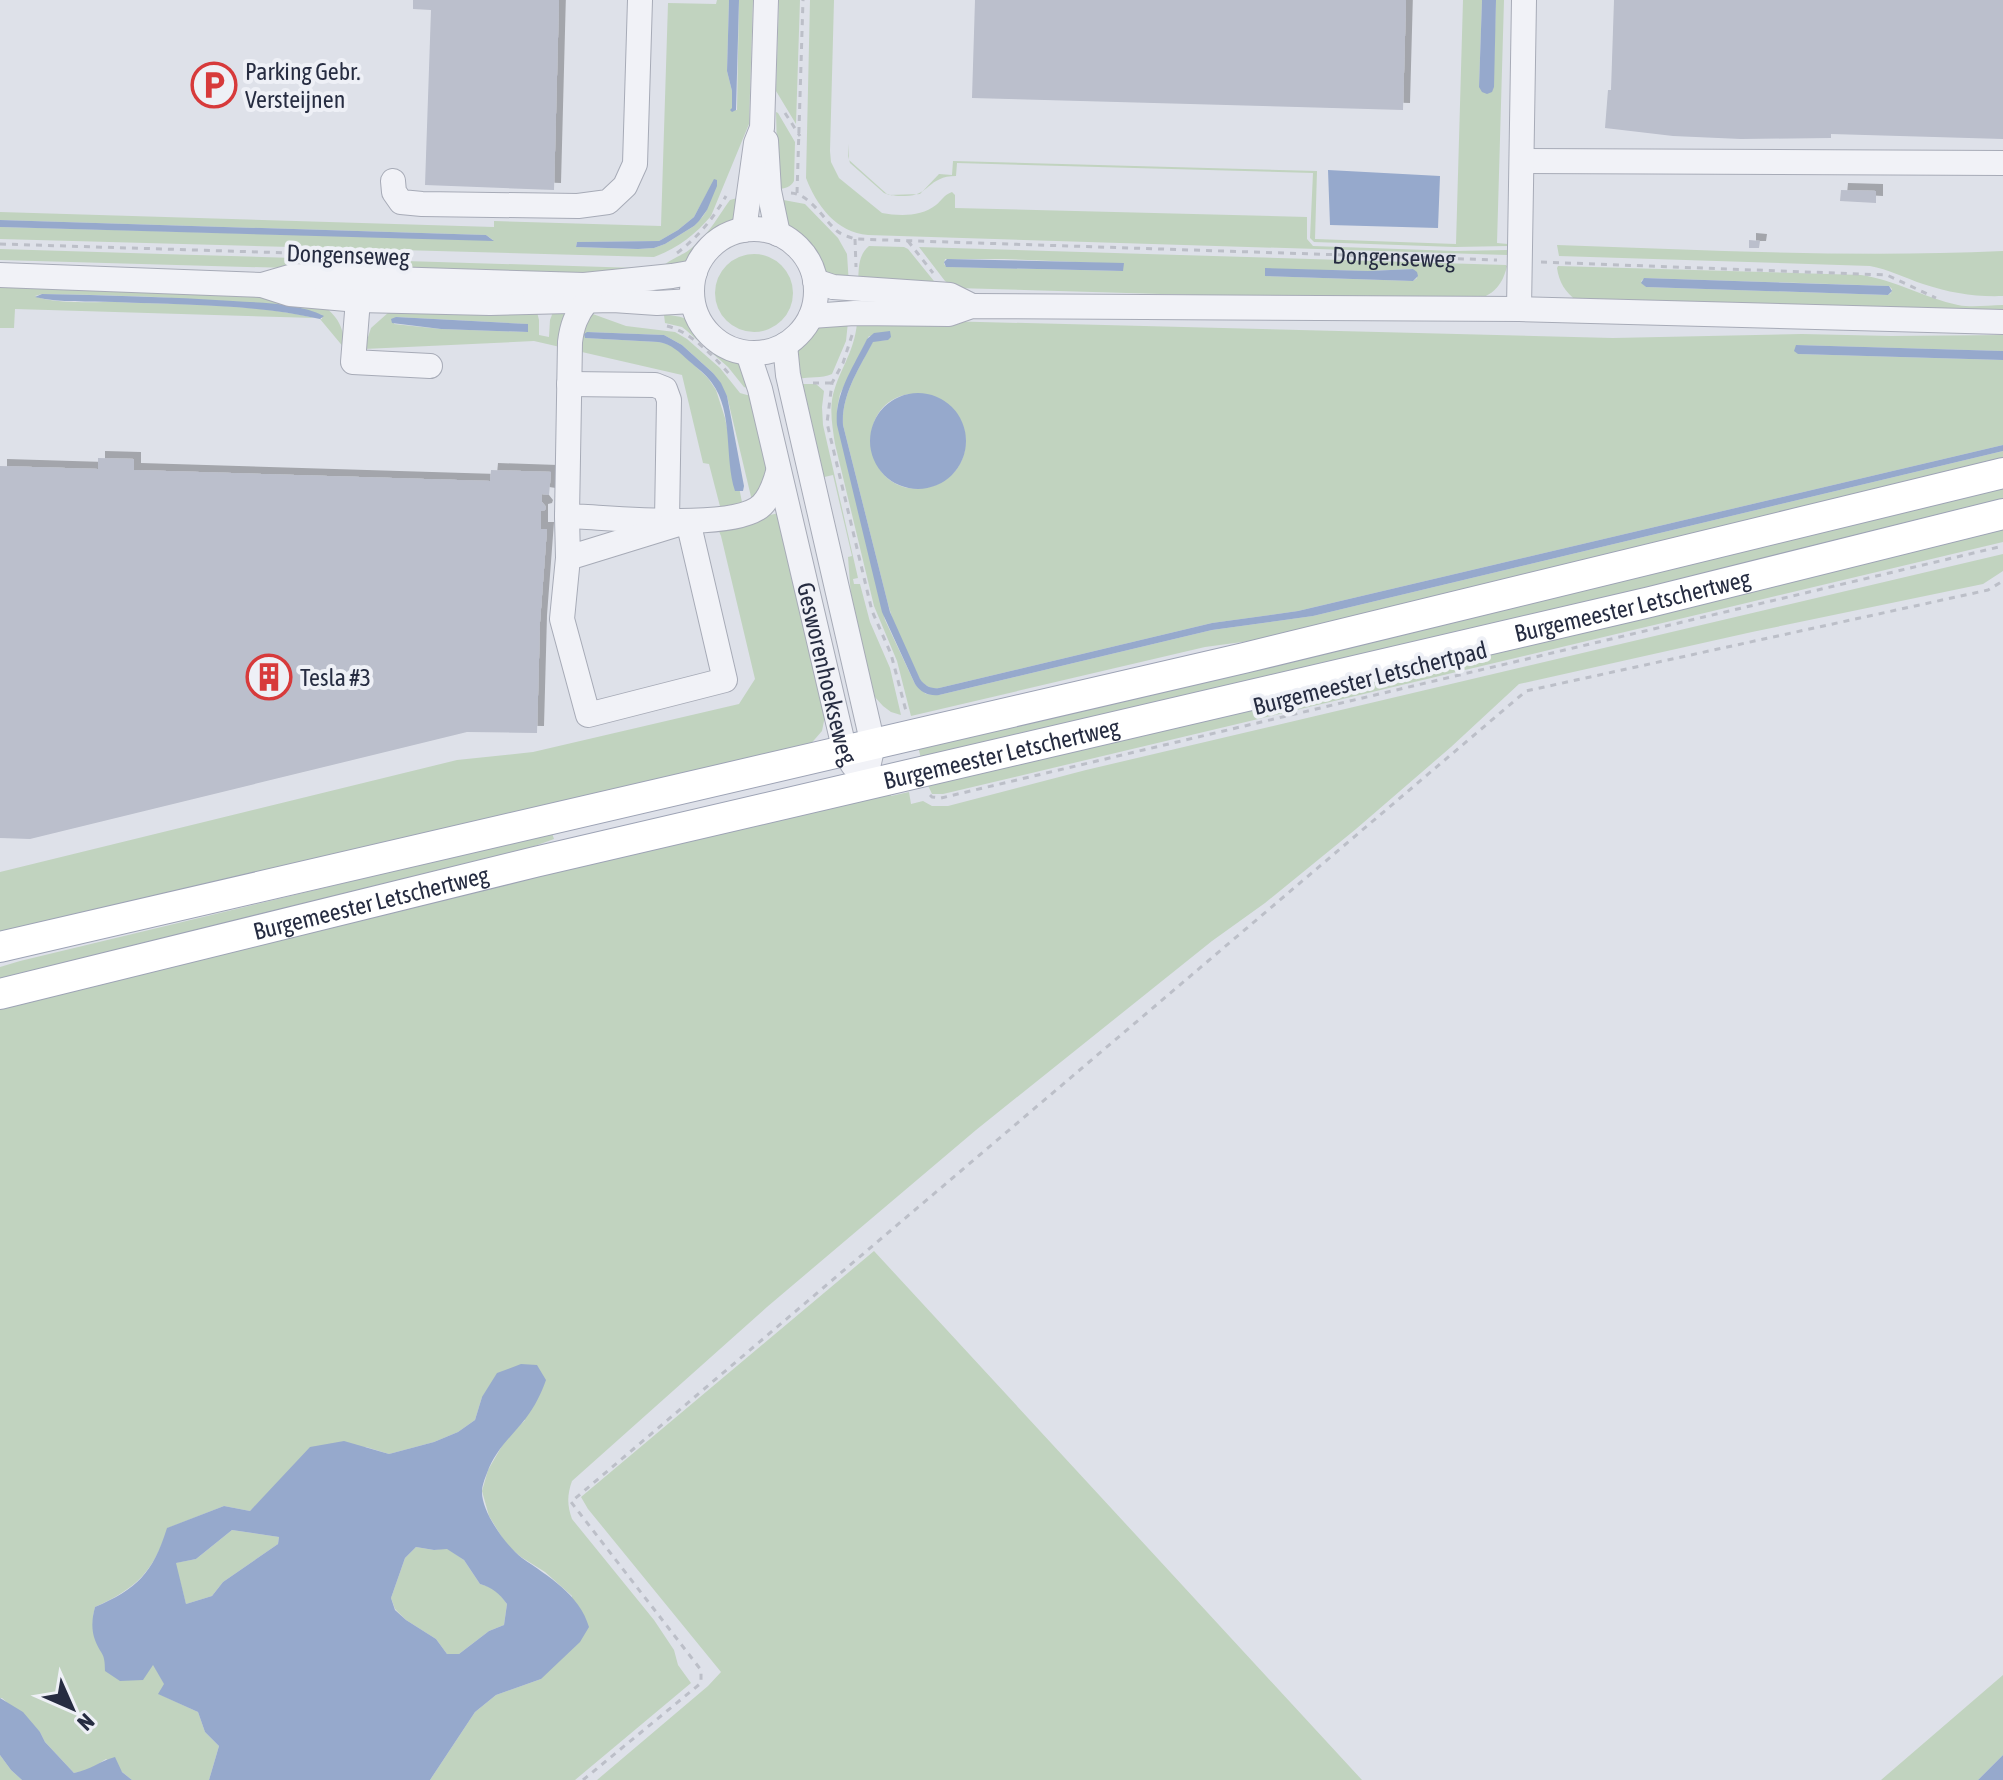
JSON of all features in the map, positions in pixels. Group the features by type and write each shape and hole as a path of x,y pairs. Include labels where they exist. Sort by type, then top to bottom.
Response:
{"main road":[{"name":"Burgemeester Letschertweg","path":"0,947 1244,658 2003,473"},
{"name":"Burgemeester Letschertweg","path":"0,994 535,862 864,785 926,785 2003,514"}],"street":[{"path":"393,181 394,192 401,202 578,206 608,202 625,186 635,164 640,0"},
{"path":"766,0 762,128 767,144 769,191 778,234"},
{"path":"1519,309 1524,0"},
{"path":"744,230 756,143 762,128"},
{"path":"1522,161 2003,163"},
{"path":"744,230 778,234 799,248 806,258 815,281 815,305 811,316 800,333 785,345 761,353 748,353 725,346 706,331 692,301 692,286 700,259 719,240 744,230"},
{"name":"Dongenseweg","path":"360,289 584,285 657,271 695,272"},
{"name":"Dongenseweg","path":"0,275 262,285 293,276 360,289 490,303 692,301"},
{"name":"Dongenseweg","path":"815,281 833,287 961,301 1519,309 2003,322"},
{"path":"360,289 353,362 430,366"},
{"name":"Dongenseweg","path":"811,316 949,314 961,301"},
{"path":"569,384 655,385 665,389 669,400 678,521 725,680 588,715 562,619 568,558 567,516 569,384 570,342 572,326 586,302"},
{"name":"Gesworenhoekseweg","path":"785,345 864,785"},
{"name":"Gesworenhoekseweg","path":"748,353 760,389 778,472 859,748"},
{"path":"567,516 722,520 754,511 764,504 778,472"},
{"path":"568,558 678,521"}],"path":[{"path":"803,0 797,193 840,233 855,239 856,289"},
{"name":"Dongenseweg","path":"855,239 1887,275 1945,302"},
{"path":"908,241 961,301"},
{"path":"657,271 691,243"},
{"name":"Dongenseweg","path":"0,244 301,253"},
{"path":"657,303 660,324 691,338 744,391 760,389"},
{"path":"854,313 851,341 832,383 827,423 872,611 895,667 912,736"},
{"path":"790,383 832,383"},
{"name":"Burgemeester Letschertpad","path":"926,785 941,798 2003,546"},
{"path":"583,1780 701,1683 701,1670 571,1502 1513,701 1526,691 1988,590 2003,581"}],"green space":[{"path":"717,0 729,0 727,71 732,108 737,110 739,0 753,0 749,124 711,216 686,240 654,257 0,239 0,227 493,240 486,235 0,220 0,212 494,227 494,221 661,226 668,3 716,4","holes":["707,193 707,210 694,226 654,248 576,247 577,242 659,241 694,217"]},
{"path":"779,0 800,0 796,124 776,91"},
{"path":"810,0 834,0 831,162 839,178 882,213 903,215 924,212 952,192 955,208 1307,217 1307,239 1313,246 1508,250 1508,253 857,233 829,216 806,178"},
{"path":"1463,0 1482,0 1479,87 1493,90 1496,0 1504,0 1497,243 1508,246 1314,242 1310,238 1313,173 957,163 956,176 939,179 923,191 939,174 952,175 953,161 1317,171 1315,239 1456,244"},
{"path":"776,112 795,142 794,181 778,189"},
{"path":"849,160 887,194 850,163"},
{"path":"741,197 733,229 710,244 694,262 662,267 696,244 730,200"},
{"path":"778,199 805,204 838,238 847,254 849,285 819,272 806,252 787,233"},
{"path":"1557,245 1836,253 2003,251 2003,296 1943,290 1870,266 1559,256"},
{"path":"869,246 908,249 938,286 858,285 861,259"},
{"path":"919,247 1507,266 1497,288 1479,299 1463,303 956,288 945,281","holes":["945,259 1004,259 1123,264 1122,271 947,267","1265,269 1413,269 1417,278 1413,281 1266,276"]},
{"path":"0,249 360,262 359,270 0,260"},
{"path":"746,254 762,254 776,260 787,271 793,293 787,315 776,326 762,332 746,332 732,326 721,315 715,301 715,285 721,271 732,260"},
{"path":"373,260 638,268 640,275 369,270 369,263"},
{"path":"1557,268 1861,275 1958,305 2003,305 2003,315 1577,301 1563,286","holes":["1645,278 1889,286 1892,289 1888,295 1646,287 1641,281"]},
{"path":"0,281 287,298 330,311 340,325 345,349 320,319 322,315 235,302 103,295 35,296 63,301 241,307 315,318 15,309 14,328 0,328"},
{"path":"389,312 537,312 539,335 549,337 553,312 590,313 626,326 675,332 720,368 740,393 755,394 769,469 753,505 727,396 713,373 682,345 664,335 587,332 586,338 669,344 708,378 716,390 725,418 744,512 722,514 709,464 703,463 682,375 534,341 364,349 371,328","holes":["396,317 527,324 527,332 394,324"]},
{"path":"664,315 690,321 716,346 736,357 750,389 744,387 728,367 682,327 665,323"},
{"path":"942,321 1613,338 1802,334 2003,335 2003,351 1796,345 1798,354 2003,360 2003,445 1298,611 1212,623 936,688 928,687 920,680 893,621 843,425 845,403 857,371 873,341 888,340 869,336 840,394 837,409 885,620 915,684 926,694 939,695 1212,630 1313,616 2003,451 2003,466 1294,635 1205,647 911,716 897,661 874,606 835,444 832,400 853,343 857,322","holes":["909,394 933,397 950,407 961,421 966,438 964,455 956,470 942,482 923,488 903,487 887,478 877,464 872,447 872,430 878,414 890,401"]},
{"path":"848,322 846,341 832,374 798,379 795,350 800,339 818,327"},
{"path":"802,384 816,384 824,391 823,425 858,578 853,579 854,584 860,584 870,622 890,668 901,715 891,712 873,695 852,610 848,557 852,556 833,475 820,478"},
{"path":"2003,487 2003,503 921,759 918,746"},
{"path":"779,513 825,716 822,731 808,747 0,944 0,872 457,760 533,752 739,704 755,679 718,529"},
{"path":"2003,525 2003,542 943,794 932,794 926,781"},
{"path":"2003,554 2003,571 1983,584 1519,684 1356,829 976,1130 767,1307 572,1481 568,1500 572,1519 654,1620 691,1683 575,1780 430,1780 475,1712 496,1695 541,1679 572,1596 506,1544 489,1516 482,1491 488,1470 506,1439 525,1420 482,1397 475,1420 458,1432 389,1454 366,1447 269,1492 250,1511 224,1506 168,1528 156,1556 142,1577 122,1593 95,1607 94,1632 105,1655 153,1664 165,1685 159,1694 198,1712 205,1732 219,1746 209,1780 132,1780 106,1759 89,1770 74,1773 45,1742 40,1732 0,1698 0,1007 890,790 891,796 909,792 911,804 923,801 932,806 948,806 1086,770"},
{"path":"552,833 554,839 474,868 0,983 0,967 20,961"},
{"path":"874,1251 1362,1780 597,1780 721,1672 581,1497"},
{"path":"232,1530 279,1537 278,1544 223,1582 212,1596 186,1604 175,1563 196,1559"},
{"path":"416,1547 434,1550 447,1548 464,1560 480,1584 498,1592 507,1604 504,1625 489,1631 459,1654 447,1654 436,1639 406,1620 395,1609 391,1598 405,1558"},
{"path":"2003,1675 2003,1755 1978,1780 1881,1780"},
{"path":"0,1755 11,1770 22,1780 0,1780"}],"water":[{"path":"729,0 739,0 736,110 732,112 732,91 727,71"},
{"path":"1482,0 1496,0 1494,87 1487,94 1479,87"},
{"path":"1328,170 1440,176 1438,228 1330,225"},
{"path":"714,179 717,186 699,221 665,244 638,249 576,247 577,242 659,241 694,217"},
{"path":"0,220 486,235 494,241 0,227"},
{"path":"947,259 1124,263 1123,271 946,267 944,262"},
{"path":"1265,268 1413,269 1418,276 1413,281 1265,276"},
{"path":"1644,278 1889,286 1892,291 1888,295 1646,287 1641,283"},
{"path":"42,294 268,303 303,308 324,316 320,319 244,308 65,301 35,297"},
{"path":"391,319 528,324 528,332 441,329 392,323"},
{"path":"890,331 888,340 873,342 857,371 845,403 843,425 890,612 920,679 933,688 1212,623 1298,611 2003,445 2003,451 1313,616 1212,630 932,695 915,684 882,612 837,425 842,391 867,339 874,333"},
{"path":"587,332 664,335 682,345 713,373 727,396 743,491 735,491 723,408 719,395 707,377 667,345 585,338"},
{"path":"1796,345 2003,351 2003,360 1798,354 1794,351"},
{"path":"918,393 936,397 952,407 962,423 966,441 962,459 952,475 936,485 918,489 900,485 884,475 874,459 870,441 874,423 884,407 900,397"},
{"path":"521,1364 537,1365 546,1380 532,1409 490,1465 482,1489 483,1499 502,1537 516,1552 562,1587 578,1605 589,1627 580,1642 541,1679 496,1695 475,1712 430,1780 209,1780 219,1746 205,1732 198,1712 158,1694 164,1684 153,1665 143,1680 120,1681 105,1671 93,1632 95,1607 142,1578 156,1557 167,1528 224,1506 250,1511 310,1447 344,1441 389,1454 458,1432 475,1420 482,1397 497,1373","holes":["232,1530 279,1537 278,1544 223,1582 212,1596 186,1604 176,1563 196,1559","416,1547 447,1549 464,1560 480,1584 495,1591 507,1604 504,1625 489,1631 459,1654 447,1654 436,1639 406,1620 395,1610 391,1598 405,1558"]},
{"path":"0,1698 23,1712 74,1773 115,1757 122,1772 132,1780 22,1780 0,1755"},
{"path":"2003,1755 2003,1780 1978,1780"}],"building":[{"path":"413,0 559,0 554,190 425,185 431,10 413,9"},
{"path":"975,0 1406,0 1403,110 972,98"},
{"path":"1614,0 2003,0 2003,139 1831,134 1831,138 1741,139 1673,136 1605,128 1608,90 1611,90"},
{"path":"1841,190 1876,191 1876,203 1840,201"},
{"path":"1749,240 1760,241 1759,248 1749,248"},
{"name":"Tesla #3","path":"98,458 134,459 134,470 490,481 491,470 551,472 549,495 542,494 546,507 541,511 541,529 547,529 540,622 537,733 467,732 30,839 0,838 0,466 98,469"}],"place":[{"name":"Parking Gebr. Versteijnen","path":"214,85"},
{"name":"Tesla #3","path":"269,677"}]}
